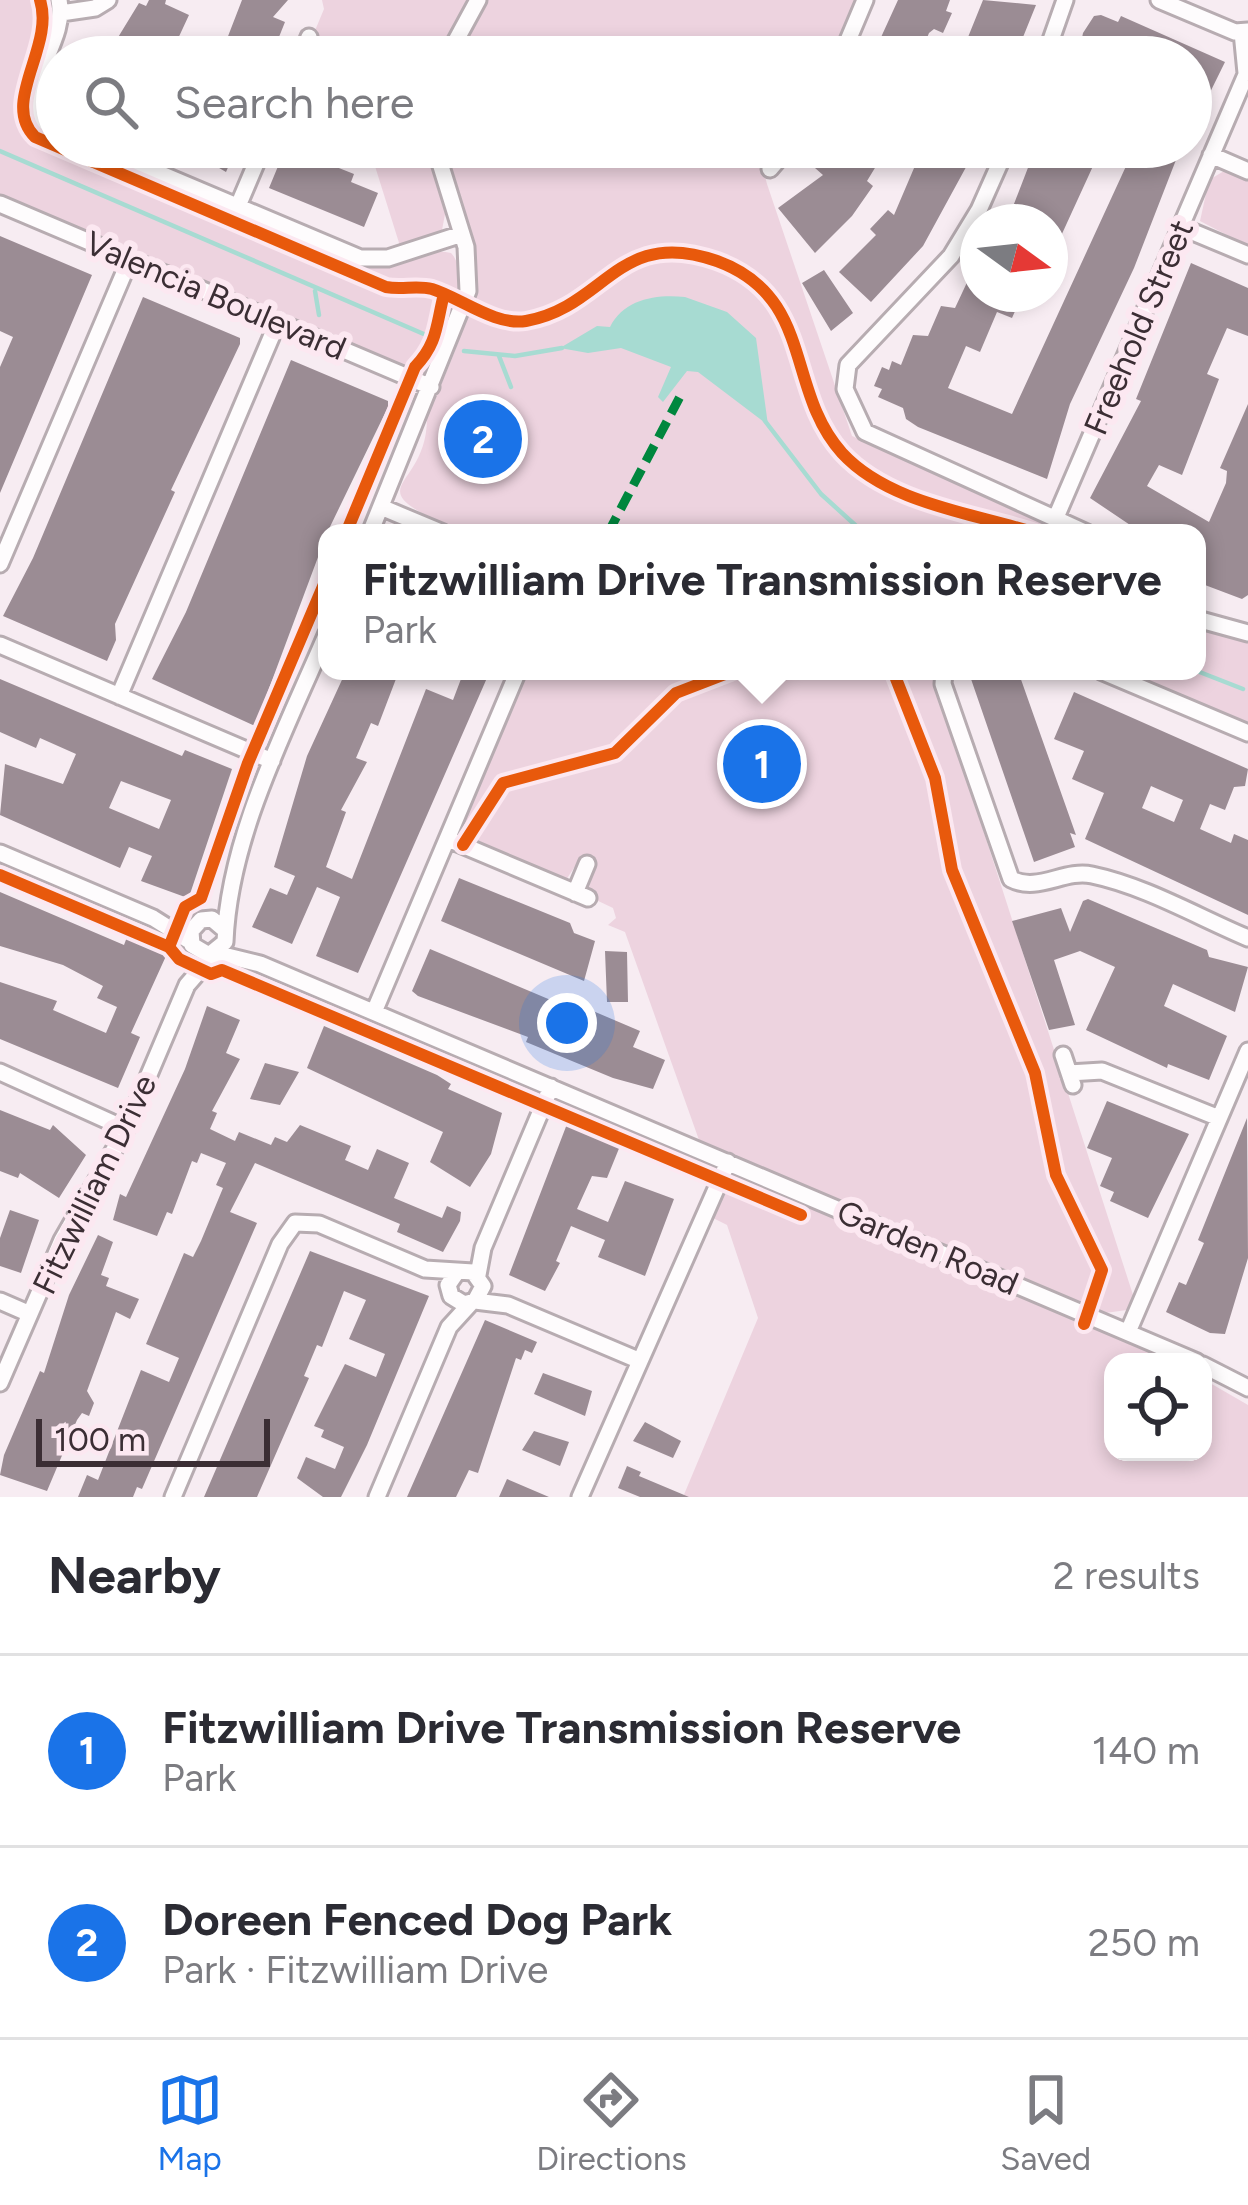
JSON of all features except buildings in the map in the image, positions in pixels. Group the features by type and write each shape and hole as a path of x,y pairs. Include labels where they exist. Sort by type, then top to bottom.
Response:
{"street":[{"path":"51,36 60,6 94,8 108,0"},
{"path":"458,36 478,0"},
{"path":"850,36 865,0"},
{"path":"1054,36 1065,0"},
{"path":"1061,20 1076,0"},
{"path":"1159,0 1245,32"},
{"name":"Freehold Street","path":"1212,153 1247,72 1245,32"},
{"path":"1212,155 1248,170"},
{"path":"147,168 369,260 462,234"},
{"path":"238,206 254,168"},
{"path":"374,524 456,329 469,275 442,168"},
{"path":"997,168 951,256 848,365 844,380 865,432 1072,524"},
{"name":"Freehold Street","path":"1057,515 1205,168"},
{"name":"Valencia Boulevard","path":"0,204 431,387"},
{"path":"1180,227 1248,255"},
{"path":"0,564 130,259"},
{"path":"119,696 278,321"},
{"path":"381,507 422,524"},
{"path":"1206,621 1248,632"},
{"path":"0,645 272,761"},
{"path":"225,931 232,882 272,761 318,654"},
{"path":"374,1012 514,680"},
{"path":"943,680 1011,880 1032,885 1072,873 1100,877 1248,938"},
{"path":"1122,680 1248,734"},
{"path":"448,839 581,896 587,864"},
{"path":"0,854 153,919 191,944"},
{"path":"199,921 232,882"},
{"path":"153,919 218,921 225,931"},
{"name":"Fitzwilliam Drive","path":"0,1383 69,1226 126,1129 187,985 191,944 199,921"},
{"name":"Garden Road","path":"225,931 260,964"},
{"name":"Fitzwilliam Drive","path":"187,985 214,954 225,931"},
{"name":"Garden Road","path":"191,944 260,964 1177,1353"},
{"path":"1063,1055 1071,1079 1102,1071 1220,1118"},
{"path":"1128,1332 1246,1062"},
{"path":"0,1072 126,1129"},
{"path":"449,1327 450,1293 470,1275 551,1087"},
{"path":"580,1497 724,1160"},
{"path":"173,1497 280,1244 296,1223 319,1224 425,1269 470,1275 508,1305 638,1360"},
{"path":"425,1269 450,1293 472,1302 508,1305"},
{"path":"377,1497 449,1327 472,1302 470,1275"},
{"path":"0,1301 30,1314"},
{"name":"Garden Road","path":"1212,1369 1248,1388"},
{"name":"Garden Road","path":"1226,1376 1248,1377"}],"shaded area":[{"path":"0,0 49,0 49,35 36,36 36,70 22,108 29,124 36,128 36,168 127,168 358,267 451,253 460,281 453,320 436,354 412,369 0,195"},
{"path":"322,0 468,0 448,36 316,36"},
{"path":"486,0 855,0 840,36 466,36"},
{"path":"376,168 433,168 446,209 442,230 400,246"},
{"path":"449,168 763,168 852,436 1052,524 445,524 429,517 409,505 401,486 424,443 427,418 468,311 473,285 467,229"},
{"path":"1224,171 1248,179 1248,246 1200,221 1209,180"},
{"path":"663,296 685,297 727,312 756,338 768,425 698,372 687,371 663,402 658,397 671,367 621,348 588,353 560,348 597,326 610,327 632,304"},
{"path":"1206,630 1248,642 1248,725 1143,680 1206,680"},
{"path":"524,680 935,680 1134,1298 1127,1310 1105,1313 699,1140 625,932 608,925 616,918 613,908 594,899 596,893 589,887 596,864 581,857 566,880 476,842 465,831 465,817"},
{"path":"737,1177 1154,1353 1104,1353 1104,1461 1212,1461 1212,1384 1248,1405 1248,1497 683,1497 758,1318 727,1225 709,1216 726,1182"}],"waterway":[{"path":"0,151 36,167"},
{"path":"39,168 433,338"},
{"path":"315,291 319,315"},
{"path":"464,351 515,356 562,348"},
{"path":"499,356 511,387"},
{"path":"765,421 821,494 854,524"},
{"path":"1206,675 1243,689"}],"marked path":[{"path":"613,524 683,391"}],"cycle path":[{"path":"40,0 41,36"},
{"path":"36,53 23,107 36,137"},
{"path":"108,168 386,287 432,289 514,321 553,313 634,261 657,254 684,253 717,261 748,277 770,297 785,321 824,428 842,453 883,484 933,505 1002,524"},
{"path":"350,524 415,367 432,342 444,294"},
{"path":"318,598 248,763 201,898 185,907 169,947 179,959 211,974 222,970 801,1215"},
{"path":"463,845 503,783 615,753 676,693 710,680"},
{"path":"897,680 935,778 952,870 1035,1073 1056,1175 1102,1270 1084,1324"},
{"path":"0,875 169,947"}],"place":[{"name":"Doreen Fenced Dog Park","path":"483,439"},
{"name":"Fitzwilliam Drive Transmission Reserve","path":"762,764"}]}
